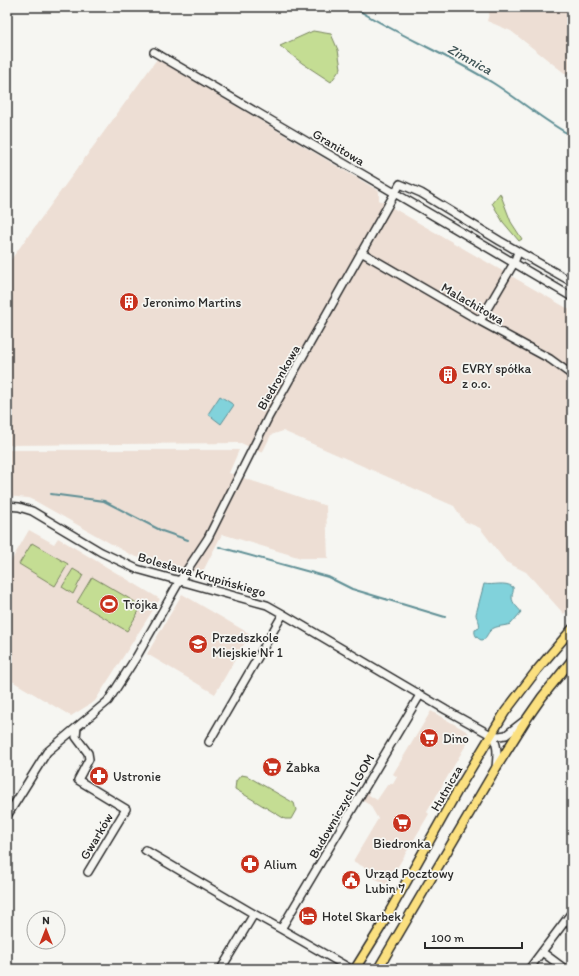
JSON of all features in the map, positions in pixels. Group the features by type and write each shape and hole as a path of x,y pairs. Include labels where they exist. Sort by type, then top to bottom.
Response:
{"main road":[{"name":"Hutnicza","path":"355,969 381,927 423,851 491,735 509,707 537,670 572,629"},
{"path":"378,969 496,768 526,720 542,697 572,660"}],"street":[{"name":"Granitowa","path":"154,52 572,297"},
{"name":"Biedronkowa","path":"179,582 208,538 269,416 400,184 421,193 518,252"},
{"name":"Malachitowa","path":"361,252 480,321 550,359 572,375"},
{"path":"480,321 514,263 518,252 572,282"},
{"name":"Bolesława Krupińskiego","path":"7,506 19,507 32,511 100,552 137,569 179,582 267,605 491,735"},
{"path":"7,816 47,752 108,701 137,656 179,582"},
{"path":"209,742 284,614"},
{"name":"Budowniczych LGOM","path":"281,929 420,695"},
{"path":"491,735 506,735 526,720"},
{"name":"Gwarków","path":"77,727 76,737 88,753 89,759 78,780 126,810 88,872"},
{"path":"491,735 496,741 497,746 496,768"},
{"path":"145,850 352,969"},
{"path":"529,969 572,912"},
{"path":"221,969 254,914"},
{"path":"542,952 565,969"}],"shaded area":[{"path":"491,7 572,7 572,79 511,31 487,21"},
{"path":"157,59 379,191 379,200 572,311 572,604 564,614 526,572 506,562 480,528 464,521 454,506 283,431 271,435 262,453 241,443 7,445 7,265"},
{"path":"7,450 239,450 229,473 326,506 328,558 301,558 222,534 202,573 155,563 131,555 37,502 28,498 7,496"},
{"path":"29,530 54,544 58,538 160,599 95,701 71,716 7,678 7,568"},
{"name":"Przedszkole Miejskie Nr 1","path":"182,594 250,634 215,694 147,654"},
{"path":"431,711 468,732 470,738 427,812 429,814 387,885 367,874 369,870 353,861 378,819 370,805 361,800 368,790 369,795 377,800 388,784 393,784 397,777 393,774"}],"green space":[{"path":"313,31 331,34 338,50 341,68 331,82 302,63 280,46"},
{"path":"500,193 511,222 522,239 519,241 503,222 492,203"},
{"path":"32,543 68,564 55,586 19,564"},
{"path":"73,569 83,575 73,594 62,587"},
{"name":"Trójka","path":"92,577 142,606 127,631 77,602"},
{"path":"241,775 247,776 294,803 296,810 291,819 285,819 235,789 236,781"}],"water":[{"path":"220,396 234,405 221,424 208,414"},
{"path":"484,584 506,584 513,587 512,599 514,604 521,612 511,624 493,629 485,639 481,640 476,636 475,630 479,628 476,614"}],"waterway":[{"name":"Zimnica","path":"353,7 493,83 572,136"},
{"path":"51,494 104,501 162,531 188,540"},
{"path":"219,547 328,577 352,589 445,617"}],"place":[{"name":"Jeronimo Martins","path":"129,302"},
{"name":"EVRY spółka z o.o.","path":"448,375"},
{"name":"Trójka","path":"109,604"},
{"name":"Przedszkole Miejskie Nr 1","path":"198,644"},
{"name":"Dino","path":"429,738"},
{"name":"Żabka","path":"272,767"},
{"name":"Ustronie","path":"99,776"},
{"name":"Biedronka","path":"402,823"},
{"name":"Alium","path":"250,864"},
{"name":"Urząd Pocztowy Lubin 7","path":"351,880"},
{"name":"Hotel Skarbek","path":"308,916"}]}
